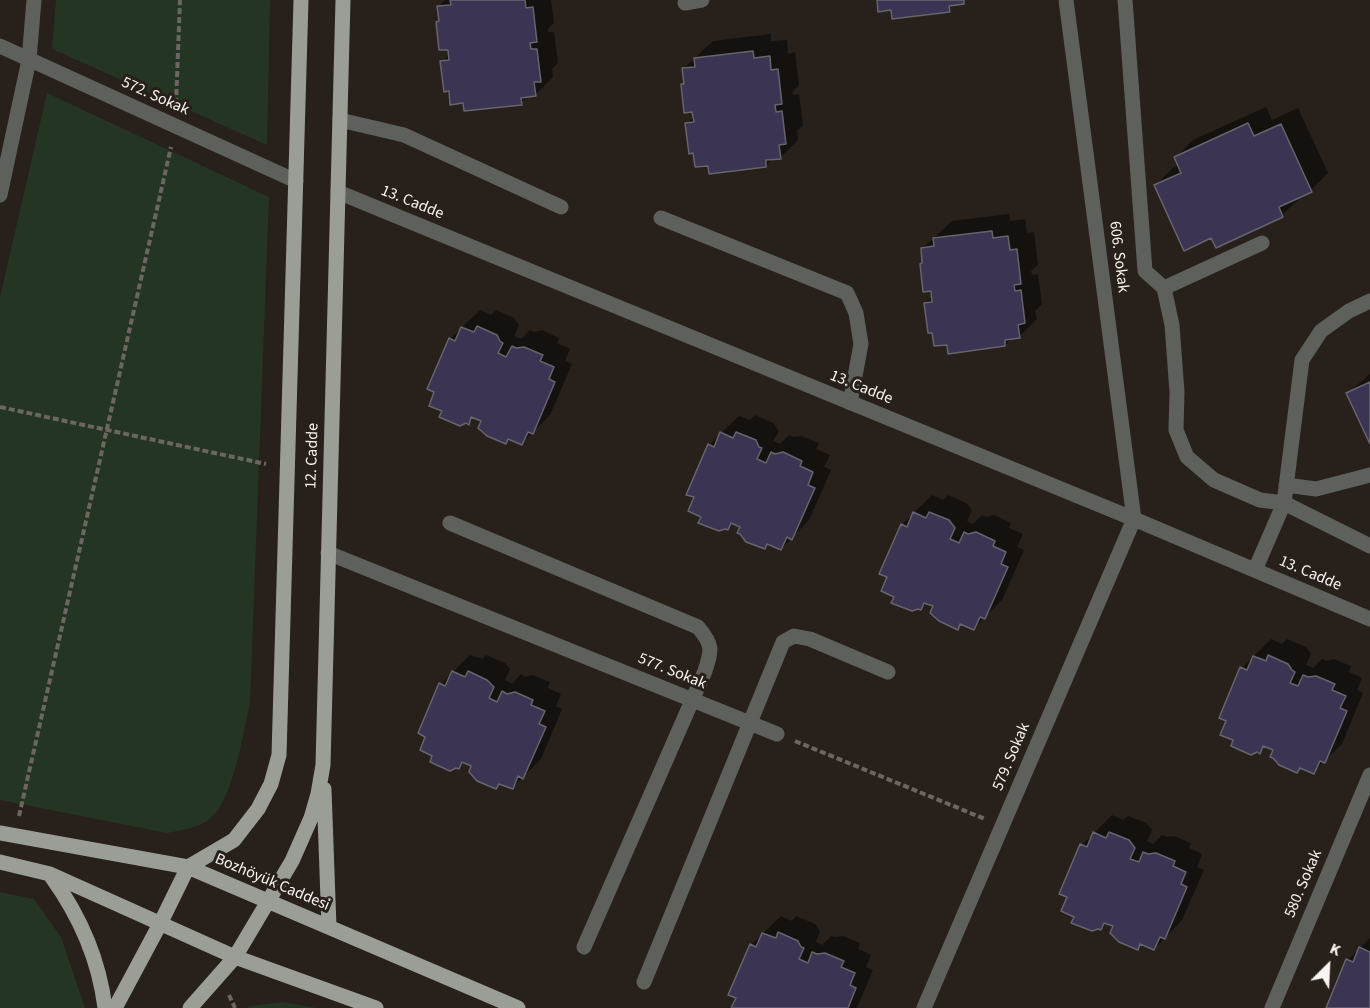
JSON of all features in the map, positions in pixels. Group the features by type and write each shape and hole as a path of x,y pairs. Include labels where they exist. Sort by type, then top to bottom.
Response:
{"main road":[{"name":"12. Cadde","path":"188,867 234,840 258,809 271,784 279,755 301,0"},
{"name":"12. Cadde","path":"190,1008 235,957 292,861 311,818 323,765 343,0"},
{"path":"323,765 329,927"},
{"name":"Bozhöyük Caddesi","path":"7,835 188,867 518,1008"},
{"path":"0,862 50,874 235,957 376,1008"},
{"path":"115,1008 188,867"},
{"path":"50,874 65,895 89,942 105,1008"}],"street":[{"path":"0,195 29,60 34,0"},
{"path":"685,3 702,0"},
{"name":"606. Sokak","path":"1066,0 1134,519"},
{"path":"1125,0 1144,271 1164,288 1172,325 1177,392 1176,430 1187,458 1214,480 1260,500 1284,503 1370,546"},
{"name":"572. Sokak","path":"0,46 296,181"},
{"path":"340,120 404,135 561,207"},
{"name":"13. Cadde","path":"338,192 1134,519 1370,619"},
{"path":"661,218 847,293 856,313 861,344 850,403"},
{"path":"1164,288 1262,243"},
{"path":"1255,570 1284,503 1302,360 1321,331 1349,311 1370,301"},
{"path":"1286,485 1316,489 1370,475"},
{"name":"579. Sokak","path":"924,1008 1134,519"},
{"path":"450,523 698,627 708,639 711,652 693,700 584,947"},
{"name":"577. Sokak","path":"328,553 777,734"},
{"path":"644,982 783,642 794,636 810,639 888,672"},
{"name":"580. Sokak","path":"1272,1008 1370,775"}],"path":[{"path":"7,835 106,430 175,126 180,0"},
{"path":"0,407 287,469"},
{"path":"777,734 1002,826"}],"green space":[{"path":"56,0 270,0 267,145 52,49"},
{"path":"47,93 269,197 250,703 232,780 219,808 211,818 201,824 167,833 0,800 0,297"},
{"path":"0,892 34,899 61,937 85,1008 0,1008"},
{"path":"283,1002 317,1008 247,1008 251,1006"}],"building":[{"path":"450,0 525,0 526,8 533,7 537,42 530,43 531,49 537,49 541,82 534,82 536,96 521,98 522,105 464,111 463,103 450,105 449,91 444,92 440,61 449,60 448,50 439,50 436,22 439,21 437,6 451,5"},
{"path":"877,0 964,0 964,4 949,6 950,12 892,19 891,10 878,12"},
{"path":"753,51 754,58 770,56 771,70 778,69 782,104 775,105 776,112 782,111 786,144 779,145 781,159 766,160 766,167 709,174 708,166 695,167 693,153 689,154 685,123 694,122 692,112 684,113 682,68 695,67 694,58"},
{"path":"1248,123 1254,136 1281,124 1312,192 1279,207 1283,217 1216,248 1211,238 1184,251 1154,185 1181,173 1174,157"},
{"path":"992,231 993,238 1008,236 1010,250 1017,249 1021,284 1014,285 1015,291 1021,290 1025,323 1018,325 1020,338 1005,340 1005,346 948,354 947,345 934,346 932,333 928,333 924,303 932,302 931,291 923,292 921,248 934,246 933,238"},
{"path":"477,326 497,335 503,343 498,353 506,357 512,346 524,347 543,355 540,361 554,367 549,379 555,382 533,434 528,432 522,445 508,439 506,444 487,436 478,428 481,421 471,417 469,425 466,423 460,426 439,417 442,411 429,406 434,392 427,389 449,338 455,341 461,327 474,332"},
{"path":"1370,382 1370,444 1346,393"},
{"path":"720,432 733,438 736,432 756,440 762,448 757,459 766,463 771,452 775,454 783,452 802,461 800,466 813,472 808,485 815,488 792,540 787,537 781,550 767,544 765,549 746,542 737,533 740,527 731,523 728,530 719,531 698,523 701,517 688,511 694,497 686,495 708,444 714,447"},
{"path":"913,512 926,518 929,512 949,520 955,528 950,539 959,543 964,532 968,534 976,532 995,541 993,546 1006,552 1001,564 1008,567 985,619 980,617 974,630 960,624 958,630 939,621 930,613 933,606 924,603 921,610 912,611 891,603 894,597 881,591 887,577 879,574 901,524 907,527"},
{"path":"1268,655 1288,664 1295,672 1290,683 1298,686 1303,675 1316,676 1335,684 1332,690 1346,696 1340,708 1347,711 1325,763 1320,761 1314,774 1300,768 1297,773 1279,765 1270,757 1273,750 1263,746 1260,754 1257,752 1251,755 1231,746 1233,740 1220,735 1226,721 1219,718 1240,667 1247,670 1253,656 1266,661"},
{"path":"452,671 465,677 468,671 487,680 494,687 489,698 497,702 502,691 507,694 515,692 533,700 531,705 545,711 539,724 546,727 523,779 518,776 513,789 499,784 496,789 477,781 469,772 471,766 462,762 459,769 450,771 430,762 432,756 420,750 425,737 418,733 439,683 445,686"},
{"path":"1093,832 1106,838 1109,832 1129,840 1135,848 1130,859 1139,862 1143,852 1156,853 1175,861 1173,866 1186,872 1181,884 1187,887 1165,939 1160,937 1154,950 1140,944 1138,950 1119,942 1110,933 1113,926 1104,923 1101,930 1092,931 1071,923 1074,917 1061,911 1067,897 1059,894 1080,844 1087,847"},
{"path":"778,932 798,941 804,948 799,959 808,963 812,952 825,953 844,961 841,967 855,973 850,985 856,988 848,1008 731,1008 736,998 728,995 750,944 756,947 762,933 776,938"},
{"path":"1359,947 1370,952 1370,1008 1326,1008 1346,959 1353,962"}]}
